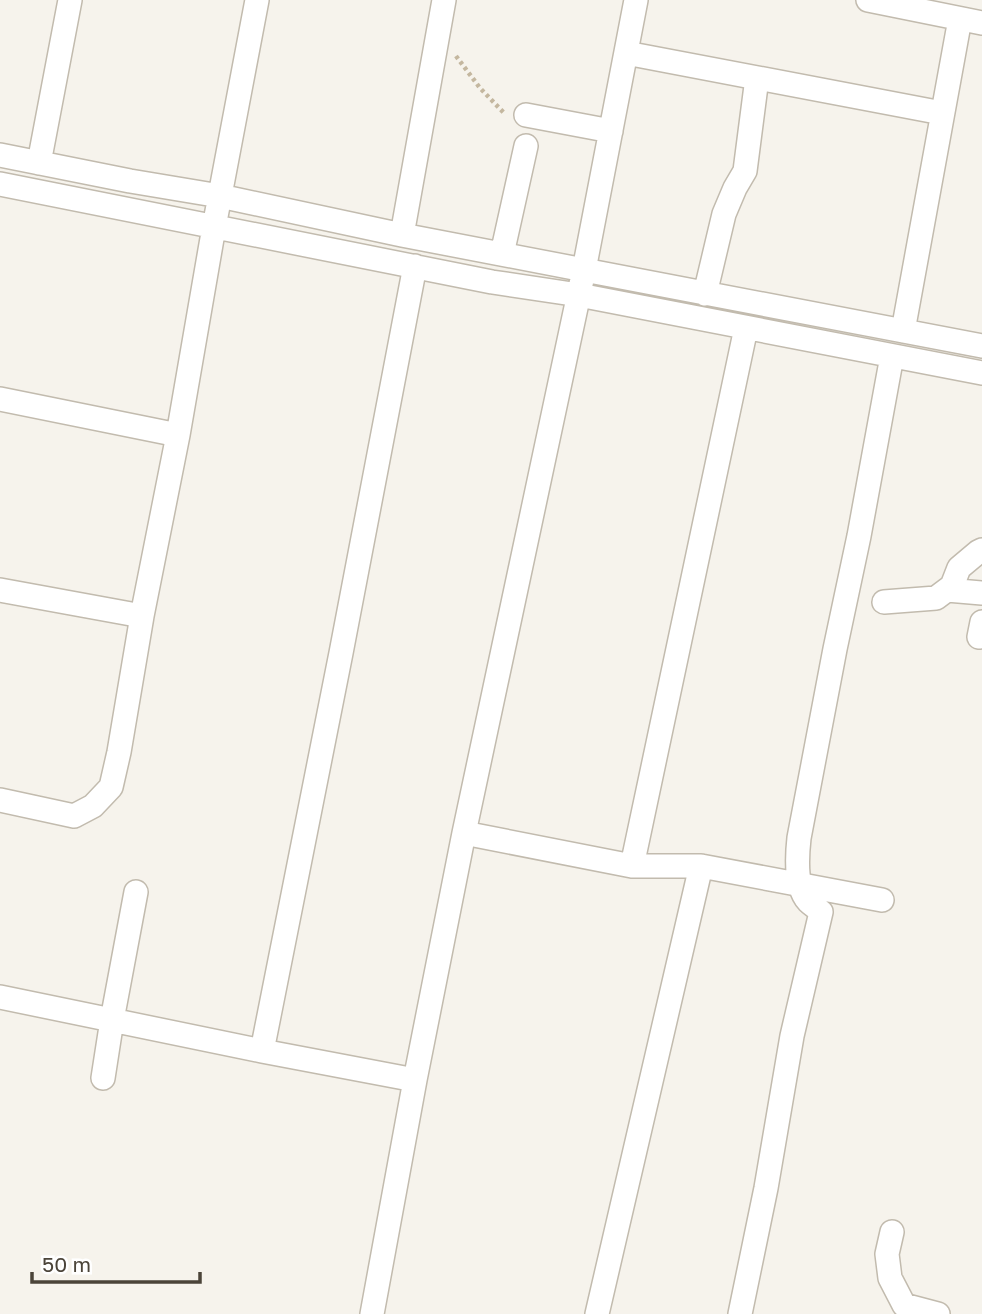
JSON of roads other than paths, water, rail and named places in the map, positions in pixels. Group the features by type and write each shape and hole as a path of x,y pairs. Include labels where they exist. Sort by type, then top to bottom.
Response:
{"street":[{"path":"39,163 70,0"},
{"path":"0,800 74,816 93,806 111,787 120,752 142,616 178,435 257,0"},
{"path":"402,235 444,0"},
{"path":"372,1314 464,833 579,295 636,0"},
{"path":"868,0 971,21 942,113 903,331"},
{"path":"626,53 942,113"},
{"path":"705,293 724,214 745,171 757,78"},
{"path":"526,115 611,131"},
{"path":"502,254 526,146"},
{"path":"0,155 982,346"},
{"path":"0,184 492,282 579,295 982,373"},
{"path":"262,1051 415,267"},
{"path":"632,866 746,328"},
{"path":"740,1314 792,1036 821,912 806,899 798,876 799,838 892,356"},
{"path":"0,399 178,435"},
{"path":"884,602 936,598 952,586 959,568 982,550"},
{"path":"0,590 142,616"},
{"path":"947,590 982,593"},
{"path":"464,833 632,866 701,866 882,900"},
{"path":"597,1314 701,866"},
{"path":"103,1078 136,892"},
{"path":"0,997 415,1080"},
{"path":"892,1231 887,1254 890,1278 904,1305 938,1314"}]}
